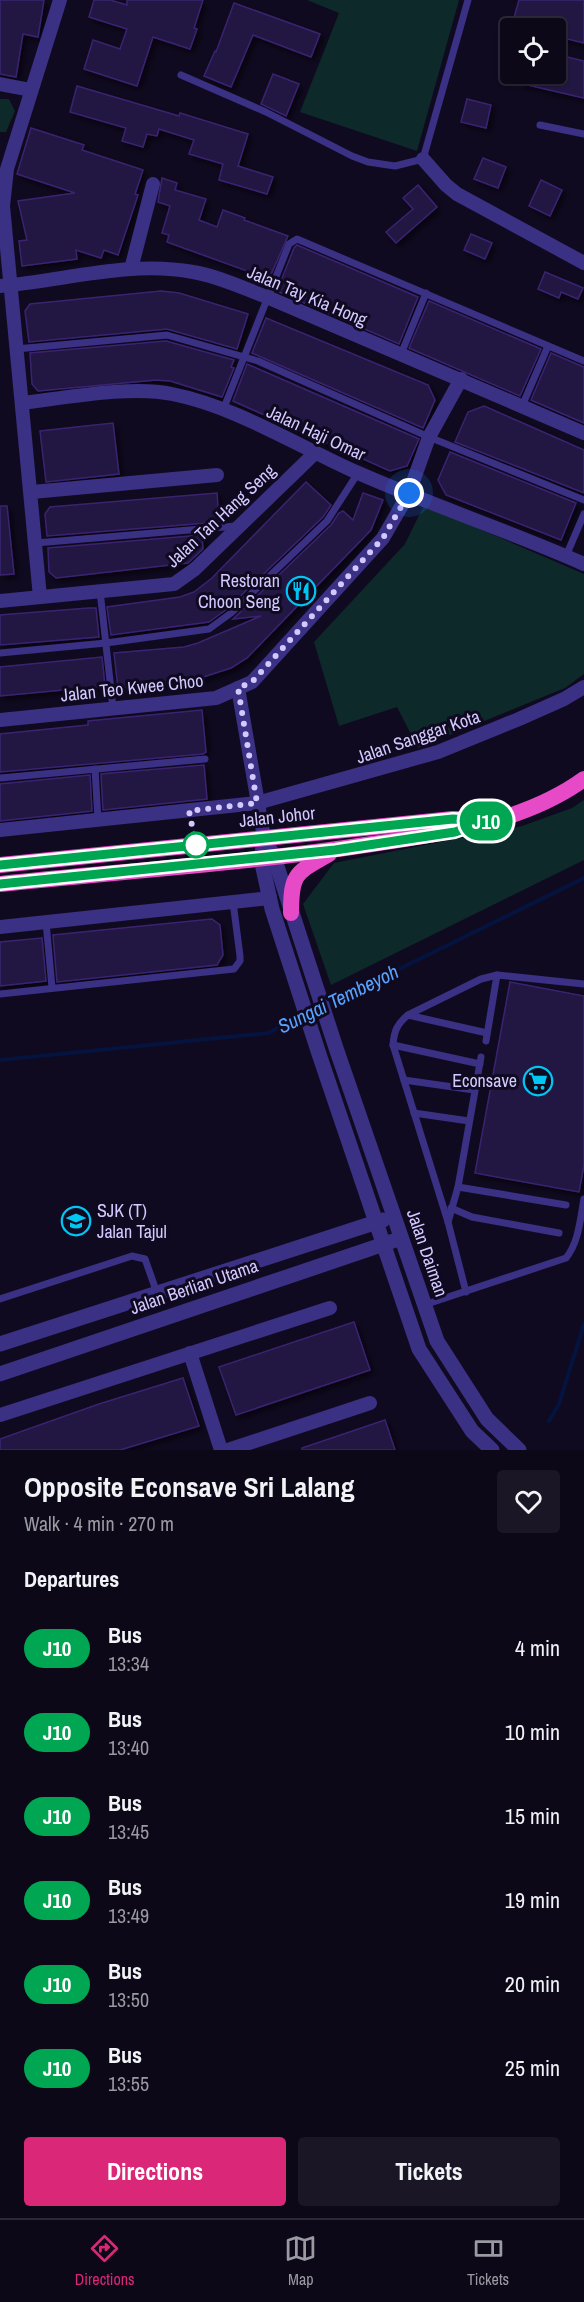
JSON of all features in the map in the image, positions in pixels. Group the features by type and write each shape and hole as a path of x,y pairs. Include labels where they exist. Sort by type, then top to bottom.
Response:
{"highway":[{"name":"Jalan Johor","path":"268,858 455,832 539,804 571,789 584,779"},
{"name":"Jalan Johor","path":"0,866 453,819 487,821"},
{"path":"291,913 291,890 298,873 335,850"},
{"path":"0,884 268,858"}],"street":[{"path":"40,597 22,403 5,286 3,190 7,169 60,0"},
{"path":"0,84 31,90"},
{"path":"423,159 457,194 584,263"},
{"path":"130,269 153,183"},
{"name":"Jalan Tay Kia Hong","path":"5,286 130,269 194,272 224,280 267,297 584,433"},
{"name":"Jalan Teo Kwee Choo","path":"0,720 216,698 252,682 383,538 409,493 429,437 460,379"},
{"name":"Jalan Haji Omar","path":"22,403 145,392 171,393 223,410 358,473 584,564"},
{"name":"Jalan Tan Hang Seng","path":"0,601 174,584 195,569 315,453"},
{"path":"32,492 217,475"},
{"name":"Jalan Sanggar Kota","path":"0,830 257,803 438,752 519,720 584,687"},
{"path":"238,688 268,858 270,898 319,1054 419,1350 472,1431 492,1450"},
{"path":"268,858 291,913"},
{"path":"0,927 270,898"},
{"name":"Jalan Daiman","path":"291,913 437,1341 487,1419 519,1450"},
{"name":"Jalan Berlian Utama","path":"0,1344 394,1216"},
{"name":"Jalan Berlian Utama","path":"0,1374 401,1238"},
{"path":"0,1415 330,1308"},
{"path":"190,1353 221,1450"},
{"path":"228,1450 370,1403"}],"lane":[{"path":"181,75 266,112 352,156 369,162 382,166 395,166 423,159 468,0"},
{"path":"540,125 584,134"},
{"path":"223,410 289,244 297,239 584,361"},
{"path":"400,354 426,293"},
{"path":"16,350 162,334 244,356 429,437 584,500"},
{"path":"522,406 548,346"},
{"path":"0,653 106,643 209,629 231,613 327,521 358,473"},
{"path":"566,556 584,514"},
{"path":"36,543 240,526"},
{"path":"100,591 113,708"},
{"path":"0,778 206,759"},
{"path":"95,769 98,821"},
{"path":"0,994 234,969 240,961 240,956 233,902"},
{"path":"46,922 52,988"},
{"path":"466,1292 448,1222 393,1045 398,1023 408,1015 481,979 497,975 584,984"},
{"path":"408,1015 486,1037 497,975"},
{"path":"393,1045 480,1061 458,1186 448,1222"},
{"path":"404,1080 474,1090"},
{"path":"414,1113 469,1120"},
{"path":"458,1186 566,1205"},
{"path":"424,1305 552,1265 566,1258 572,1251 584,1199"},
{"path":"451,1208 472,1217 559,1233"},
{"path":"0,1299 132,1256 145,1259 157,1293"}],"green space":[{"path":"307,0 459,0 417,151 300,112 339,13"},
{"path":"0,99 9,99 15,111 6,132 0,132"},
{"path":"424,505 584,574 584,674 565,688 418,748 397,707 339,726 314,642 405,544"},
{"path":"584,800 584,860 331,985 303,904 334,863 522,826 572,808"}],"building":[{"path":"0,0 44,0 38,37 23,34 16,77 0,74"},
{"path":"94,0 110,0 127,5 127,0 203,0 190,49 153,37 137,86 84,69 93,40 120,49 127,29 89,17"},
{"path":"519,0 584,0 584,43 566,39 566,18 514,18"},
{"path":"234,3 320,34 311,57 253,35 231,87 204,76 216,52"},
{"path":"566,57 584,61 584,98 523,84 566,84"},
{"path":"273,74 299,84 286,116 261,104"},
{"path":"77,86 179,116 180,113 248,134 238,166 273,177 267,194 219,180 223,164 189,154 194,140 159,129 157,136 147,134 143,147 122,141 126,128 70,112"},
{"path":"467,99 491,105 486,128 461,122"},
{"path":"31,128 84,145 82,150 143,170 135,194 138,195 118,255 104,250 101,258 76,250 77,259 22,266 19,241 27,240 18,201 75,193 17,174"},
{"path":"483,158 506,167 498,188 474,179"},
{"path":"162,178 177,183 175,190 206,199 199,220 217,227 223,210 288,236 269,279 167,242 169,235 162,233 170,206 158,202"},
{"path":"541,180 562,190 550,216 529,206"},
{"path":"418,185 437,207 396,243 386,232 413,209 403,198"},
{"path":"471,234 492,243 485,259 464,250"},
{"path":"297,245 418,297 399,344 277,291"},
{"path":"545,272 583,288 578,299 561,292 559,298 538,289"},
{"path":"161,291 179,293 248,314 237,349 167,329 29,342 25,311 30,304"},
{"path":"429,301 541,349 520,396 409,348"},
{"path":"266,318 428,385 435,400 423,428 252,353"},
{"path":"166,341 234,360 231,367 234,368 222,397 170,381 156,380 38,391 32,384 30,353"},
{"path":"551,353 584,367 584,423 531,400"},
{"path":"247,364 419,439 407,466 390,471 233,401"},
{"path":"484,406 584,450 584,493 455,442 468,412"},
{"path":"113,423 119,474 46,482 40,431"},
{"path":"450,452 576,503 561,540 446,495 438,480"},
{"path":"306,482 331,505 323,517 227,609 209,622 111,635 107,607 180,597 194,592 212,578"},
{"path":"217,493 219,522 47,536 45,514 50,507"},
{"path":"363,493 383,500 371,530 247,658 231,668 194,680 118,688 114,653 184,647 261,616 233,619 331,525 339,513 343,511 353,520"},
{"path":"0,506 7,506 14,574 0,575"},
{"path":"202,535 203,549 188,563 56,578 49,572 48,548"},
{"path":"96,608 99,637 0,645 0,615"},
{"path":"102,657 105,686 0,696 0,667"},
{"path":"202,710 206,752 203,754 0,772 0,734 88,725 88,721"},
{"path":"204,765 207,799 103,810 101,774"},
{"path":"90,775 92,811 0,821 0,784"},
{"path":"212,919 220,925 223,955 217,965 57,982 53,935"},
{"path":"42,938 46,981 0,986 0,942"},
{"name":"Econsave","path":"510,982 584,996 584,1165 579,1192 475,1173"},
{"path":"354,1322 370,1370 236,1415 219,1367"},
{"path":"183,1378 199,1426 120,1450 0,1450 0,1439 99,1404"},
{"path":"385,1420 395,1450 302,1450 302,1448"}],"waterway":[{"name":"Sungai Tembeyoh","path":"326,1005 584,878"},
{"name":"Sungai Tembeyoh","path":"0,1060 268,1033 303,1016"},
{"path":"549,1421 559,1404 584,1324"}],"bus line":[{"name":"J10","path":"0,865 453,819 487,821 455,832 335,850 0,884"}],"place":[{"name":"Restoran Choon Seng","path":"301,591"},
{"name":"Econsave","path":"538,1081"},
{"name":"SJK (T) Jalan Tajul","path":"76,1221"}],"route":[{"path":"196,845 189,811 257,803 238,688 252,682 383,538 409,493"}]}
